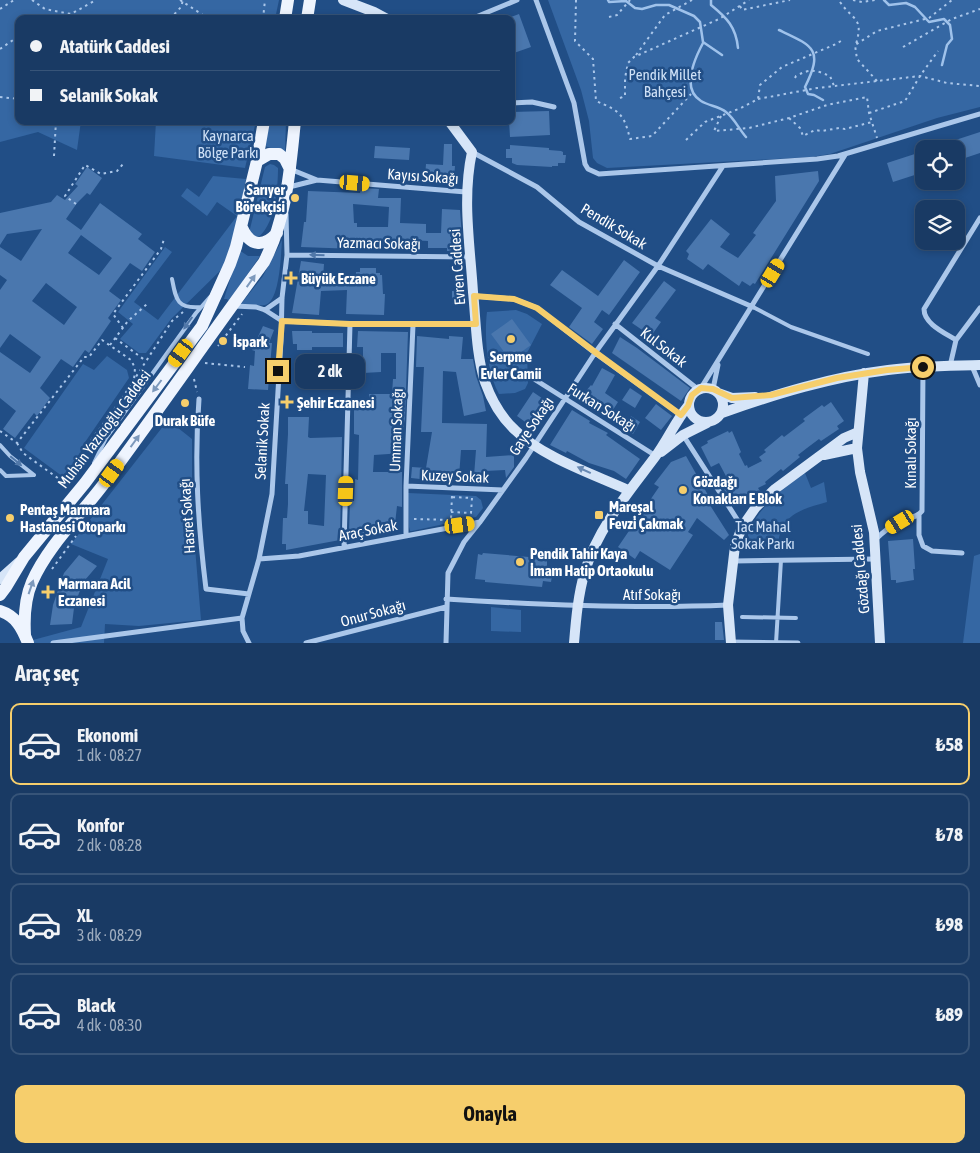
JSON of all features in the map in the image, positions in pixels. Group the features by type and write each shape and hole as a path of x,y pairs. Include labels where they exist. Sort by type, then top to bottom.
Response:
{"main road":[{"path":"286,15 288,0"},
{"path":"308,15 310,0"},
{"name":"Muhsin Yazıcıoğlu Caddesi","path":"0,595 22,560 85,484 202,326 230,264 242,228 263,125"},
{"name":"Muhsin Yazıcıoğlu Caddesi","path":"26,639 28,594 31,583 46,558 67,528 103,486 264,262 277,233 285,206 295,125"},
{"path":"257,161 271,153 279,154 285,159 290,169"},
{"path":"242,228 247,238 254,243 265,242 277,233"},
{"path":"0,611 18,622 26,639"}],"street":[{"path":"344,0 380,15"},
{"path":"480,15 518,0"},
{"path":"536,0 574,103 580,126 583,158 588,169 599,174 817,159 879,145 980,114"},
{"path":"515,104 532,102 554,106"},
{"path":"452,125 472,152"},
{"name":"Evren Caddesi","path":"472,152 466,192 476,324 482,369 492,397 506,421 533,447 628,490"},
{"name":"Pendik Sokak","path":"472,152 537,187 580,222 658,266 752,307"},
{"path":"574,643 577,607 585,571 594,548 628,490 656,456 688,406 692,395 700,389 719,361 845,154"},
{"name":"Gaye Sokağı","path":"446,643 448,573 464,542 533,447 614,324 658,266 723,166"},
{"path":"290,169 317,180"},
{"path":"287,187 317,180"},
{"name":"Kayısı Sokağı","path":"317,180 466,192"},
{"name":"Selanik Sokak","path":"242,618 259,559 272,494 282,298 287,255 285,206"},
{"path":"956,340 930,323 926,319 924,309 980,218"},
{"name":"Yazmacı Sokağı","path":"287,255 471,257"},
{"path":"474,296 514,299 529,303 681,415"},
{"path":"264,310 282,298"},
{"path":"233,306 256,307 282,321 350,324 476,324"},
{"path":"950,366 956,340 980,308"},
{"path":"344,547 350,324"},
{"name":"Umman Sokağı","path":"406,536 406,486 413,324"},
{"name":"Kul Sokak","path":"614,324 700,389"},
{"path":"719,361 715,391 723,402 722,413"},
{"path":"656,456 683,436 716,419 722,413 771,395 802,387 864,374 923,367 976,365 980,385"},
{"name":"Kınalı Sokağı","path":"923,367 922,511 919,515 920,535 923,546 932,551 962,554"},
{"name":"Gözdağı Caddesi","path":"864,374 857,448 874,540 880,643"},
{"name":"Furkan Sokağı","path":"534,379 656,456"},
{"path":"700,389 715,391 732,398 771,395"},
{"name":"Hasret Sokağı","path":"199,399 196,480 200,544 206,589 249,594"},
{"path":"688,406 695,419 708,423"},
{"path":"798,643 731,643 728,605 735,546 742,527 764,498 818,456 844,438 858,432"},
{"path":"683,436 742,527"},
{"path":"818,456 857,448"},
{"name":"Kuzey Sokak","path":"406,486 503,490"},
{"path":"874,540 900,522 919,515"},
{"name":"Araç Sokak","path":"259,559 299,556 480,522"},
{"path":"734,561 875,559"},
{"path":"0,579 22,560"},
{"path":"446,599 577,607"},
{"name":"Atıf Sokağı","path":"577,607 728,605"},
{"name":"Onur Sokağı","path":"306,643 446,607"},
{"path":"53,643 242,618 243,631 249,643"}],"lane":[{"path":"172,279 175,296 179,303 189,308 201,307"},
{"path":"85,484 106,438 201,307 220,286"},
{"path":"752,307 791,327 868,354"},
{"path":"0,445 34,476 6,476 0,470"},
{"path":"776,643 781,560"},
{"path":"742,618 796,618"}],"path":[{"path":"0,10 14,0"},
{"path":"32,0 45,9 72,14"},
{"path":"68,15 96,0"},
{"path":"263,15 265,0"},
{"path":"576,0 575,40 593,59 596,102 618,112 626,122 630,139 652,136 691,94"},
{"path":"609,17 617,15 630,0"},
{"path":"620,98 626,96 625,78 628,62 634,57 665,15 692,0"},
{"path":"634,57 719,19 749,0"},
{"path":"740,6 742,10 790,0"},
{"path":"853,0 862,2 875,0"},
{"path":"855,45 877,30 929,18 952,0"},
{"path":"174,15 181,7 182,1 203,15"},
{"path":"840,2 846,11 857,19 859,26 859,34 855,45 857,59 877,81"},
{"path":"903,47 952,19 980,9"},
{"path":"0,49 15,39"},
{"path":"758,99 760,85 782,67 844,39"},
{"path":"870,113 905,101 938,51"},
{"path":"794,78 806,71 814,70 830,76 834,86"},
{"path":"686,140 705,122 758,99 811,89 920,76 947,83 980,86"},
{"path":"0,97 15,99"},
{"path":"722,115 714,131 744,129 789,118 827,105 867,97 879,145"},
{"path":"789,118 800,128 803,136 815,130 845,129 872,122"},
{"path":"54,156 56,125"},
{"path":"76,204 65,196 85,165 101,174 116,171 123,164"},
{"path":"123,328 113,314 161,249 164,239"},
{"path":"109,345 128,321 146,304"},
{"path":"0,431 17,443 23,453 66,484 83,465 86,447 121,400 172,321 189,308"},
{"path":"115,338 146,361"},
{"path":"17,443 84,357 90,357 102,340 131,360 135,368 134,380"},
{"path":"205,363 245,367"},
{"path":"194,379 199,399"},
{"path":"411,519 451,520 452,496 472,498 471,513 452,512"},
{"path":"51,570 80,531"}],"green space":[{"path":"0,0 279,0 276,15 15,15 15,125 80,125 77,150 38,132 0,142"},
{"name":"Pendik Millet Bahçesi","path":"548,0 980,0 980,107 937,118 830,154 811,157 607,168 597,163 593,158 589,121 581,90"},
{"name":"Kaynarca Bölge Parkı","path":"156,125 255,125 245,168 154,156"},
{"path":"269,125 286,125 285,153 265,146"},
{"path":"270,164 278,168 274,207 267,226 256,239 249,233 265,167"},
{"path":"213,176 246,179 237,216 217,202 207,216 181,196 187,188 199,197"},
{"path":"237,216 235,238 223,268 171,319 146,353 139,353 120,339 133,324 118,312 165,247 172,252 134,302 158,320"},
{"path":"282,240 277,287 270,302 265,305 241,304 263,276"},
{"path":"239,250 248,256 260,256 229,301 224,299"},
{"path":"516,310 527,314 542,324 527,353 528,383 525,389 515,393 499,394 487,354 487,312"},
{"path":"107,356 127,370 129,378 81,448 80,459 66,479 24,448 83,364 94,370"},
{"path":"168,420 192,439 192,511 201,620 139,626 105,624 104,643 34,643 33,640 81,627 108,559 71,544"},
{"name":"Tac Mahal Sokak Parkı","path":"805,473 811,488 824,482 827,502 807,508 792,516 782,529 778,550 748,550 746,548 752,525 766,505"},
{"path":"408,493 476,496 481,500 483,508 476,517 410,531"},
{"path":"980,554 980,643 963,643 974,556"},
{"path":"491,607 521,610 521,632 491,631"}],"building":[{"path":"519,14 531,47 515,53 515,16"},
{"path":"549,111 550,135 510,137 509,125 515,125 515,112"},
{"path":"980,132 980,153 965,158 965,140 955,140"},
{"path":"444,144 452,144 452,166 455,166 454,178 425,177 426,164 443,165"},
{"path":"510,145 549,148 549,150 561,151 563,155 566,155 565,163 558,163 558,166 552,167 517,165 512,163 512,158 506,158 506,149 510,149"},
{"path":"375,146 410,148 409,160 374,158"},
{"path":"915,154 915,175 893,182 887,163"},
{"path":"87,167 102,178 90,195 87,193 77,203 66,219 81,230 100,203 142,234 138,239 155,252 142,271 130,263 109,291 121,300 108,318 111,321 89,353 85,350 73,367 61,359 40,388 50,398 37,416 34,413 15,438 3,429 16,411 0,398 0,352 30,373 41,357 10,334 0,348 0,290 7,280 0,275 0,247 21,261 42,229 7,234 0,245 0,213 51,202 57,195 65,200 78,186 75,184","holes":["81,235 112,258 99,275 68,253","46,283 77,307 64,325 32,301"]},
{"path":"818,171 819,181 755,284 753,283 750,286 742,281 739,286 708,264 703,270 687,259 689,254 686,251 711,219 730,234 720,247 738,258 756,235 753,233 776,201 775,176"},
{"path":"361,188 379,189 378,198 401,198 400,223 426,224 426,233 441,233 442,209 460,210 463,251 447,251 447,248 428,248 428,241 410,240 410,250 380,249 380,247 356,247 356,249 301,247 304,222 306,222 308,191 360,193","holes":["353,204 389,207 388,227 357,227 357,223 354,223"]},
{"path":"624,260 640,272 609,315 602,310 594,322 603,329 592,344 569,327 582,308 550,285 562,270 598,296"},
{"path":"301,261 324,264 323,278 356,275 356,272 360,272 360,268 376,268 376,273 382,275 383,294 385,294 384,315 346,314 347,290 321,291 319,315 292,313"},
{"path":"664,281 676,290 655,318 661,322 651,336 632,323"},
{"path":"466,290 467,304 452,304 452,291"},
{"name":"Serpme Evler Camii","path":"512,319 531,345 510,360 491,334"},
{"path":"263,326 274,330 269,343 272,343 268,390 248,389 250,365 254,366 255,351 252,350 254,340 256,341"},
{"path":"292,331 343,333 343,347 312,347 312,350 297,350 297,344 293,344"},
{"path":"358,331 408,332 405,418 401,440 403,440 403,453 374,455 373,472 402,472 402,507 397,506 395,524 390,524 389,530 355,535 349,532 350,501 354,501 355,479 358,480 359,435 354,434 354,401 369,400 369,394 392,394 393,379 396,379 396,353 381,353 381,372 363,373 363,347 357,347"},
{"path":"417,336 449,339 449,336 463,337 461,359 473,359 486,411 464,416 456,372 443,371 442,423 487,424 486,457 514,455 514,467 506,478 505,470 485,471 485,477 474,476 476,450 461,450 459,477 420,474 420,479 411,478 412,467 426,468 432,432 421,432 424,367 416,367"},
{"path":"620,337 690,388 681,401 612,353"},
{"path":"602,368 615,375 605,393 618,402 609,416 580,398 592,386"},
{"path":"630,388 642,396 635,408 622,400"},
{"path":"533,392 552,405 535,429 517,416"},
{"path":"831,402 844,421 837,426 839,429 821,441 819,439 798,455 800,457 783,471 781,469 765,482 766,484 758,488 760,491 740,501 739,498 731,502 720,482 727,478 719,463 711,467 701,447 708,443 707,441 732,431 741,452 739,454 748,468 762,461 759,457 766,452 764,450 782,435 784,437 805,421 803,419 822,405 824,407"},
{"path":"656,404 672,416 661,430 645,418"},
{"path":"572,410 590,421 589,423 608,433 606,435 640,459 626,479 614,471 589,463 567,451 566,453 550,445"},
{"path":"631,416 640,422 633,434 623,427"},
{"path":"288,417 309,417 308,437 342,437 340,540 286,550 286,544 282,544 283,518 287,518 288,504 288,484 285,484","holes":["308,474 326,475 324,526 308,524 308,511 304,511"]},
{"path":"686,456 708,495 706,499 729,535 724,540 697,518 688,532 693,535 670,570 640,551 635,559 618,547 659,487 654,484 671,462"},
{"path":"913,539 914,580 896,583 896,580 891,580 888,541"},
{"path":"483,553 541,558 540,561 547,561 547,568 553,569 551,582 543,581 542,587 485,582 485,580 475,579 478,554 482,555"},
{"path":"79,555 97,566 85,580 79,593 74,608 72,624 50,625 53,605 64,573"},
{"path":"715,622 722,622 724,640 715,640"}],"waterway":[{"path":"608,0 609,2 626,1 635,8 642,9 656,5 669,5 694,16 700,22 703,42 722,55"},
{"path":"711,0 711,5 722,14 733,29 738,48"},
{"path":"884,0 889,5 906,3 915,7 929,22 944,19 950,25 952,39 947,45 942,65"},
{"path":"779,30 800,40 812,50 814,64 805,87 808,94 823,100"},
{"path":"703,43 696,57 692,73 692,89 695,96 701,101 720,108 729,114 746,137"}],"place":[{"name":"Sarıyer Börekçisi","path":"295,198"},
{"name":"Büyük Eczane","path":"291,278"},
{"name":"Serpme Evler Camii","path":"511,339"},
{"name":"İspark","path":"223,341"},
{"name":"Şehir Eczanesi","path":"287,402"},
{"name":"Durak Büfe","path":"185,403"},
{"name":"Gözdağı Konakları E Blok","path":"683,490"},
{"name":"Mareşal Fevzi̇ Çakmak","path":"599,515"},
{"name":"Pentaş Marmara Hastanesi Otoparkı","path":"10,518"},
{"name":"Pendik Tahir Kaya İmam Hatip Ortaokulu","path":"520,562"},
{"name":"Marmara Acil Eczanesi","path":"48,592"}],"route":[{"path":"278,371 282,321 350,324 476,324 474,296 514,299 529,303 681,415 688,406 692,395 701,388 713,389 732,398 745,398 771,395 837,378 887,370 923,367"}]}
